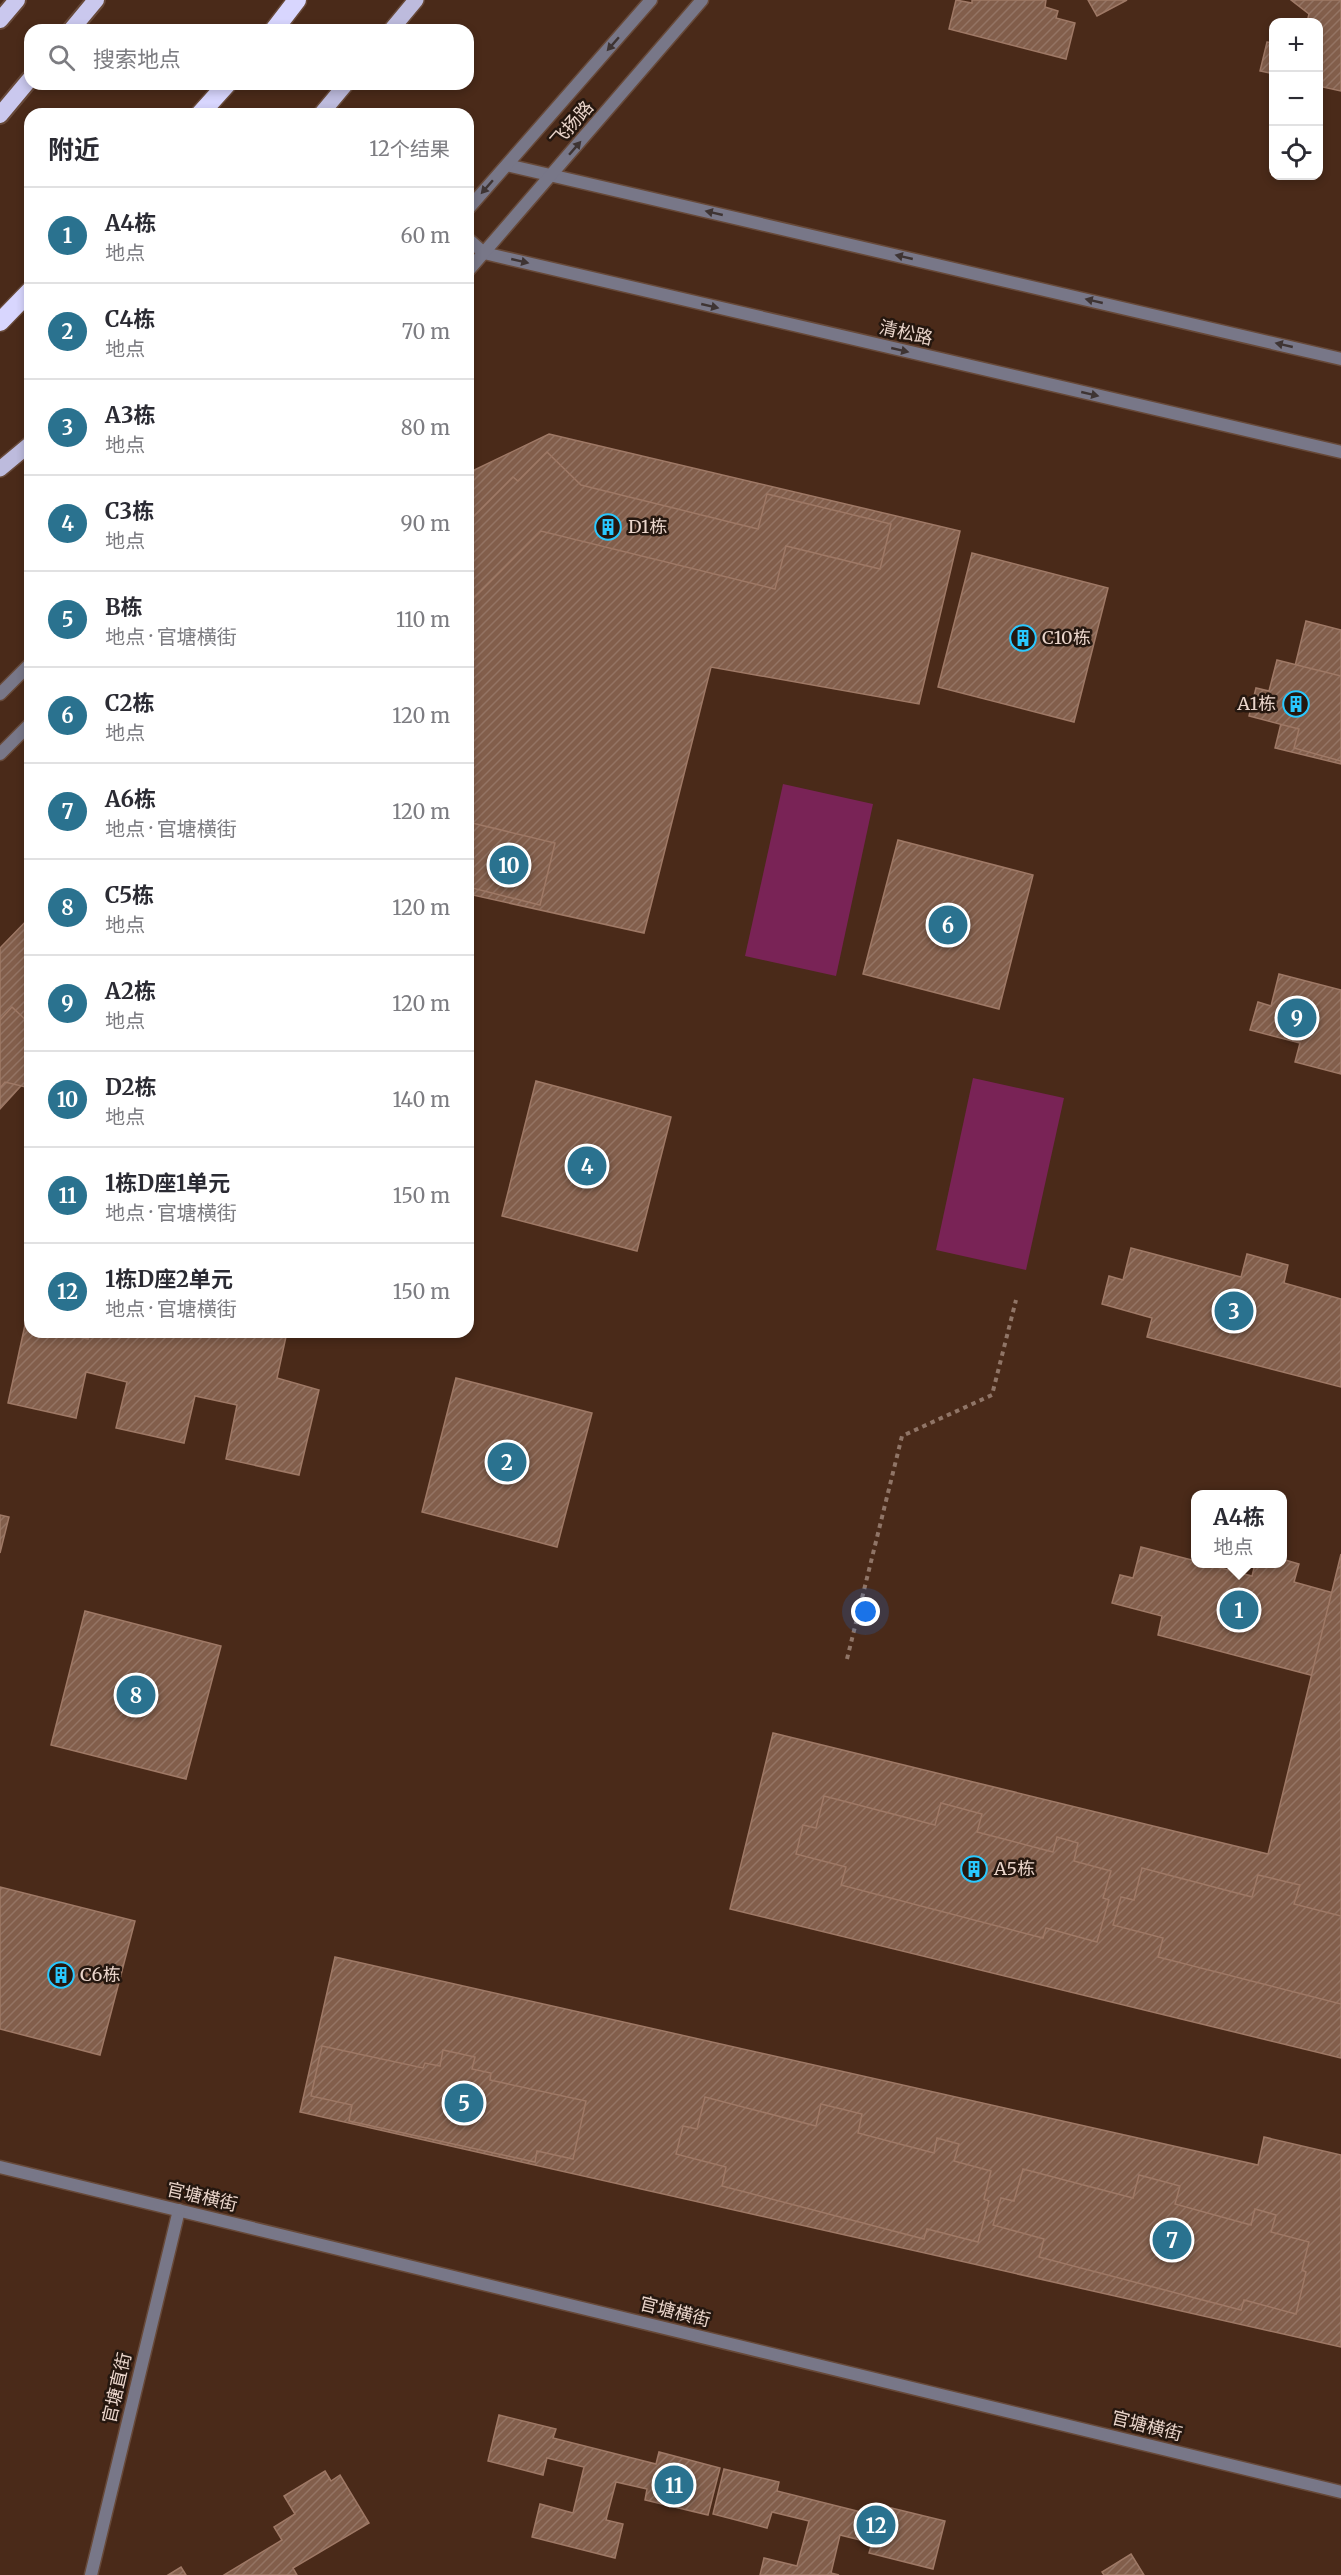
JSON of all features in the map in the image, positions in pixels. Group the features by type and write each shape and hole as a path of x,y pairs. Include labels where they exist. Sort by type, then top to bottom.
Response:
{"highway":[{"path":"0,20 17,0"},
{"path":"76,24 96,0"},
{"path":"279,24 297,0"},
{"path":"0,115 24,86"},
{"path":"205,108 221,90"},
{"path":"0,322 24,297"}],"main road":[{"path":"396,24 416,0"},
{"path":"326,108 341,90"},
{"path":"0,469 24,449"}],"street":[{"name":"飞扬路","path":"474,202 651,0"},
{"name":"飞扬路","path":"474,265 702,0"},
{"path":"507,165 1341,359"},
{"path":"474,244 484,253"},
{"name":"清松路","path":"484,253 1341,452"},
{"path":"0,694 24,670"},
{"path":"0,754 24,730"},
{"name":"官塘横街","path":"0,2167 1341,2492"},
{"name":"官塘直街","path":"91,2575 178,2210"}],"path":[{"path":"847,1659 902,1436 992,1395 1016,1300"}],"shaded area":[{"path":"783,784 873,804 836,976 745,956"},
{"path":"973,1078 1064,1098 1026,1270 936,1250"}],"building":[{"path":"956,0 972,3 972,0 1046,0 1045,7 1058,11 1056,18 1075,23 1066,59 949,29"},
{"path":"1088,0 1127,0 1097,16"},
{"path":"1291,0 1341,0 1341,91 1323,87 1323,18 1308,18 1309,14"},
{"path":"1267,42 1269,42 1269,73 1260,71"},
{"path":"549,434 960,531 919,704 711,667 644,933 474,895 474,470"},
{"name":"D1栋","path":"547,452 581,485 758,529 767,494 891,524 880,569 786,546 775,589 541,531 474,598 474,516 513,477 518,481"},
{"name":"C10栋","path":"972,553 1108,588 1074,722 938,687"},
{"name":"A1栋","path":"1306,621 1341,630 1341,764 1275,748"},
{"name":"A1栋","path":"1277,660 1341,676 1341,761 1294,748 1299,729 1249,716 1256,688 1269,691"},
{"path":"474,823 555,843 540,905 474,888"},
{"path":"898,840 1033,875 999,1009 863,974"},
{"path":"24,923 24,1083 0,1109 0,948"},
{"path":"1279,974 1341,990 1341,1074 1295,1062 1300,1043 1250,1030 1258,1002 1271,1006"},
{"path":"12,1007 24,1018 24,1087 5,1082 0,1088 0,1020"},
{"path":"536,1081 671,1117 637,1251 502,1216"},
{"path":"1131,1248 1241,1277 1247,1254 1288,1265 1284,1283 1341,1299 1341,1387 1147,1337 1152,1318 1102,1304 1109,1276 1123,1280"},
{"path":"24,1330 24,1338 286,1338 277,1378 319,1390 299,1475 226,1459 237,1405 195,1396 184,1443 116,1428 127,1382 86,1372 76,1418 8,1403"},
{"path":"456,1378 592,1413 557,1547 422,1512"},
{"path":"0,1515 9,1517 0,1553"},
{"path":"1141,1547 1191,1560 1191,1568 1221,1568 1252,1576 1254,1568 1287,1568 1287,1560 1299,1564 1294,1582 1341,1595 1341,1683 1158,1635 1162,1616 1112,1603 1120,1575 1133,1578"},
{"path":"1341,1554 1341,2058 730,1909 773,1733 1268,1854"},
{"path":"85,1611 221,1646 186,1779 51,1745"},
{"name":"A5栋","path":"824,1796 935,1825 941,1803 982,1814 977,1832 1053,1852 1057,1837 1078,1843 1074,1861 1111,1871 1103,1898 1109,1900 1097,1942 1046,1928 1043,1938 841,1885 846,1867 796,1854 803,1825 816,1828"},
{"path":"1142,1868 1252,1897 1258,1875 1300,1885 1294,1904 1341,1916 1341,2004 1158,1957 1163,1938 1113,1925 1121,1897 1134,1900"},
{"name":"C6栋","path":"0,1887 135,1921 100,2055 0,2029"},
{"path":"335,1957 1258,2165 1264,2137 1341,2155 1341,2347 300,2112"},
{"path":"322,2046 423,2068 425,2063 440,2066 443,2050 475,2057 472,2069 491,2073 490,2080 586,2101 573,2159 537,2151 535,2162 349,2121 352,2105 311,2096"},
{"path":"705,2097 816,2126 821,2104 862,2114 858,2133 934,2153 937,2138 959,2144 954,2161 991,2171 984,2199 989,2201 978,2242 927,2229 924,2239 722,2186 726,2167 676,2154 683,2126 697,2129"},
{"path":"1023,2169 1133,2198 1139,2175 1180,2186 1175,2204 1251,2225 1255,2209 1276,2215 1271,2232 1309,2242 1302,2270 1306,2272 1296,2314 1244,2300 1241,2310 1039,2257 1044,2239 993,2225 1001,2198 1014,2201"},
{"path":"499,2415 556,2429 553,2438 656,2464 659,2452 720,2468 708,2515 645,2500 647,2489 616,2482 606,2520 623,2524 615,2558 532,2537 540,2504 573,2513 584,2467 547,2458 543,2475 488,2461"},
{"path":"724,2469 779,2482 777,2491 881,2517 883,2506 945,2521 933,2569 869,2553 872,2543 840,2535 831,2573 839,2575 760,2575 764,2558 797,2566 809,2521 772,2512 767,2528 713,2514"},
{"path":"325,2471 331,2481 340,2475 369,2523 293,2568 297,2575 224,2575 282,2540 274,2527 295,2514 284,2496"},
{"path":"1131,2554 1144,2575 1104,2575 1102,2572"},
{"path":"181,2567 186,2575 168,2575"}],"place":[{"name":"D1栋","path":"608,527"},
{"name":"C10栋","path":"1023,638"},
{"name":"A1栋","path":"1296,704"},
{"name":"D2栋","path":"509,865"},
{"name":"C2栋","path":"948,925"},
{"name":"A2栋","path":"1297,1018"},
{"name":"C3栋","path":"587,1166"},
{"name":"A3栋","path":"1234,1311"},
{"name":"C4栋","path":"507,1462"},
{"name":"A4栋","path":"1239,1610"},
{"name":"C5栋","path":"136,1695"},
{"name":"A5栋","path":"974,1869"},
{"name":"C6栋","path":"61,1975"},
{"name":"B栋","path":"464,2103"},
{"name":"A6栋","path":"1172,2240"},
{"name":"1栋D座1单元","path":"674,2485"},
{"name":"1栋D座2单元","path":"876,2525"}]}
